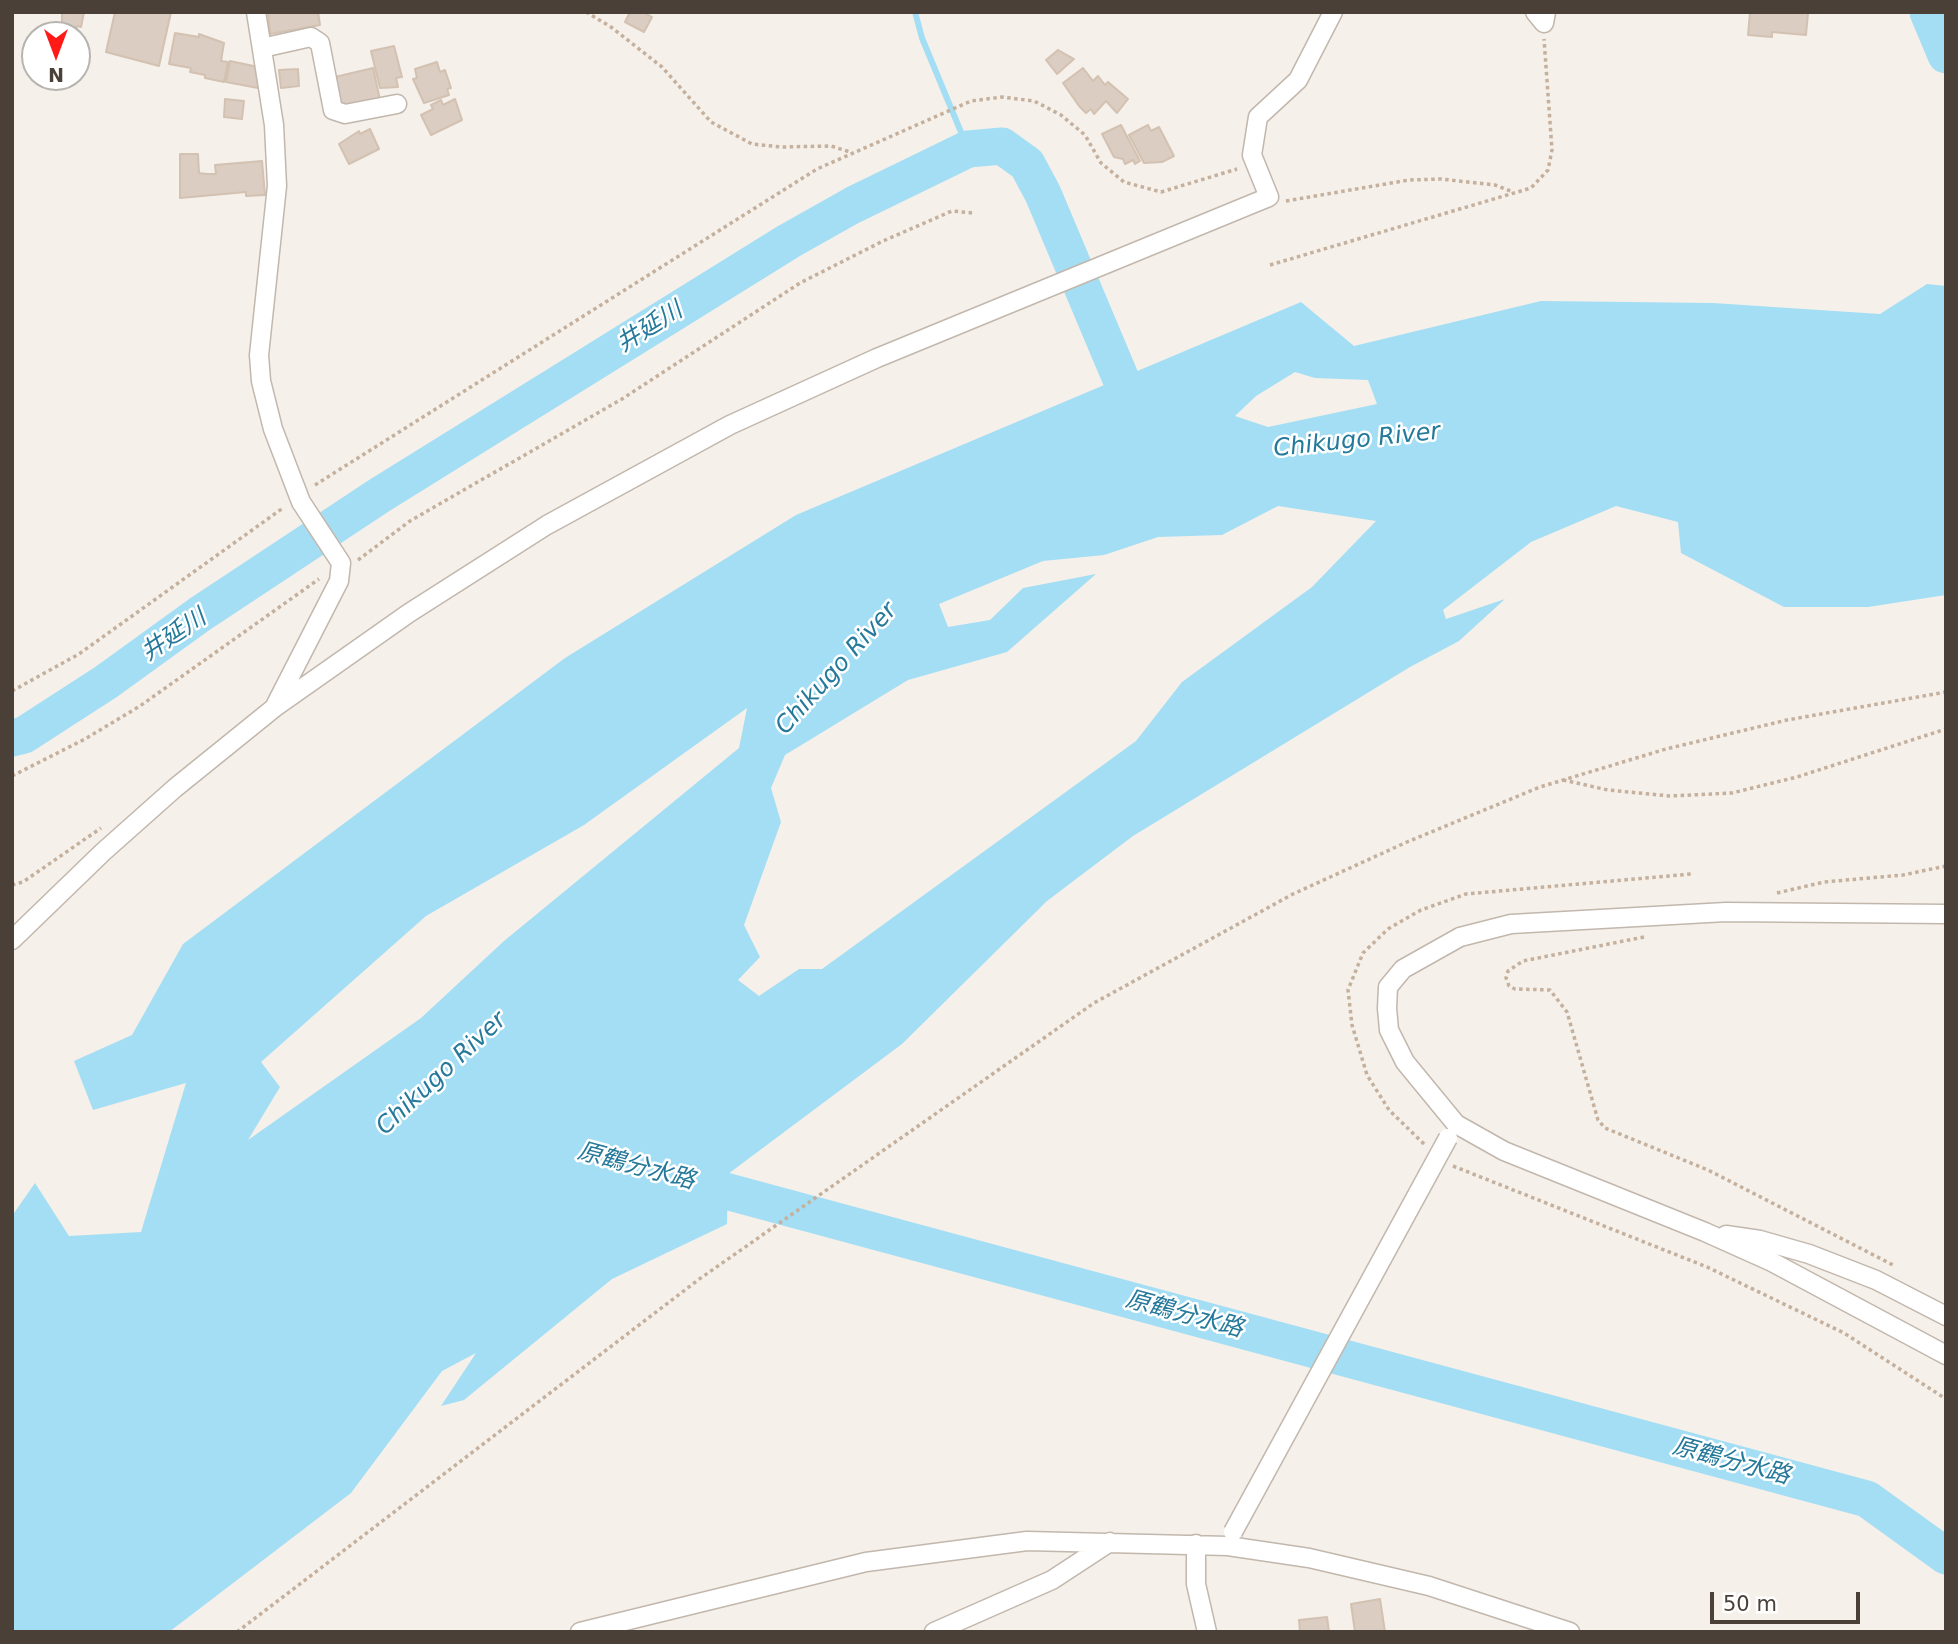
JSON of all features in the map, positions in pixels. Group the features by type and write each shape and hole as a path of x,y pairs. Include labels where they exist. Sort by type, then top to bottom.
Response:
{"street":[{"path":"256,12 274,125 277,186 259,355 261,381 273,429 300,499 341,568 274,708"},
{"path":"12,940 103,852 175,788 274,708 410,613 571,512 730,425 877,358 1116,257 1269,197 1252,155 1258,117 1298,80 1333,12"},
{"path":"262,48 311,37 320,43 333,110 345,114 397,104"},
{"path":"1946,914 1726,912 1511,924 1460,937 1403,969 1388,987 1387,1008 1389,1030 1405,1062 1452,1131 1705,1232 1855,1304 1946,1355"},
{"path":"1230,1539 1452,1131"},
{"path":"1705,1232 1760,1240 1809,1254 1876,1280 1946,1315"},
{"path":"580,1632 866,1562 1027,1541 1195,1544 1230,1539 1409,1581 1570,1632"},
{"path":"934,1632 1052,1580 1110,1542"},
{"path":"1195,1544 1196,1584 1207,1632"}],"path":[{"path":"586,12 611,27 662,67 710,122 752,144 781,147 831,146 852,153"},
{"path":"1270,265 1531,188 1548,170 1552,150 1541,16"},
{"path":"12,691 79,654 300,499 670,259 817,169 971,101 1002,97 1034,101 1061,115 1085,135 1101,163 1124,182 1161,192 1256,163"},
{"path":"1269,197 1291,202 1409,180 1441,179 1495,185 1514,193"},
{"path":"12,776 85,739 141,706 410,522 622,399 800,284 883,240 952,211 973,213"},
{"path":"237,1632 698,1280 1094,1003 1293,894 1407,842 1562,780 1666,749 1787,720 1946,692"},
{"path":"1562,780 1608,790 1670,796 1732,793 1797,777 1946,729"},
{"path":"12,885 23,882 96,829 109,825"},
{"path":"1772,894 1824,882 1903,875 1946,866"},
{"path":"1431,1149 1390,1110 1367,1075 1352,1025 1348,990 1363,953 1388,929 1421,911 1466,894 1690,874"},
{"path":"1649,935 1522,961 1508,971 1506,978 1509,986 1515,989 1550,990 1567,1012 1598,1120 1605,1128 1707,1170 1901,1270"},
{"path":"1452,1166 1707,1267 1844,1333 1946,1399"}],"water":[{"name":"Chikugo River","path":"1927,284 1946,286 1946,595 1868,607 1784,607 1681,553 1678,522 1616,506 1531,542 1443,610 1446,619 1505,599 1459,641 1410,667 1133,836 1047,901 902,1044 728,1174 727,1224 612,1279 464,1400 441,1406 476,1353 442,1371 351,1493 169,1632 12,1632 12,1216 35,1183 69,1236 141,1232 186,1083 93,1110 74,1061 132,1035 183,944 565,658 796,515 1301,302 1354,346 1541,301 1713,303 1880,314","holes":["1295,372 1315,378 1368,380 1377,404 1268,427 1235,416 1256,396","1278,506 1376,521 1312,587 1182,682 1136,741 822,969 799,969 759,996 738,980 760,957 744,925 781,822 771,788 785,755 908,680 1007,652 1096,574 1023,588 990,620 948,627 939,604 1043,561 1104,555 1158,537 1222,535","747,708 739,748 504,941 421,1018 248,1140 280,1087 261,1062 426,916 584,825"]}],"building":[{"path":"62,12 84,12 82,21 62,21"},
{"path":"115,12 171,12 159,66 106,52"},
{"path":"268,12 318,12 320,25 270,34"},
{"path":"630,12 643,12 652,17 644,32 625,22"},
{"path":"1750,12 1808,13 1806,35 1772,32 1772,37 1748,35"},
{"path":"175,33 199,37 199,34 224,43 221,61 228,62 224,82 190,72 191,68 169,64"},
{"path":"394,46 402,77 396,78 398,87 380,88 371,51"},
{"path":"1058,50 1074,59 1057,74 1046,60"},
{"path":"230,61 258,67 258,88 226,82"},
{"path":"437,62 440,72 445,70 451,88 447,89 449,95 424,103 413,79 417,78 415,69"},
{"path":"373,68 380,100 342,109 335,77"},
{"path":"1083,68 1093,81 1098,76 1105,85 1108,82 1128,99 1117,113 1106,101 1094,114 1091,109 1086,113 1079,106 1063,83"},
{"path":"298,69 299,86 281,88 279,70"},
{"path":"225,99 244,101 242,119 224,117"},
{"path":"455,99 462,120 431,135 421,115 433,109 431,105 441,100 443,105"},
{"path":"1121,125 1140,161 1135,164 1133,160 1125,164 1123,159 1114,157 1102,134"},
{"path":"1148,125 1151,131 1159,127 1174,156 1162,162 1144,163 1129,135"},
{"path":"370,129 379,149 349,164 339,144 359,131 360,134"},
{"path":"180,154 198,154 199,173 207,174 216,174 215,165 262,161 265,195 246,196 246,192 180,198"},
{"path":"1380,1599 1385,1632 1355,1632 1351,1604"},
{"path":"1327,1617 1329,1632 1300,1632 1299,1620"}],"waterway":[{"path":"915,12 922,38 968,149"},
{"path":"1928,12 1946,55"},
{"name":"井延川","path":"12,738 24,735 106,682 200,614 380,495 789,241 853,205 968,149 1002,146 1027,164 1043,194 1139,422"},
{"name":"原鶴分水路","path":"681,1179 1867,1499 1946,1556"}]}
